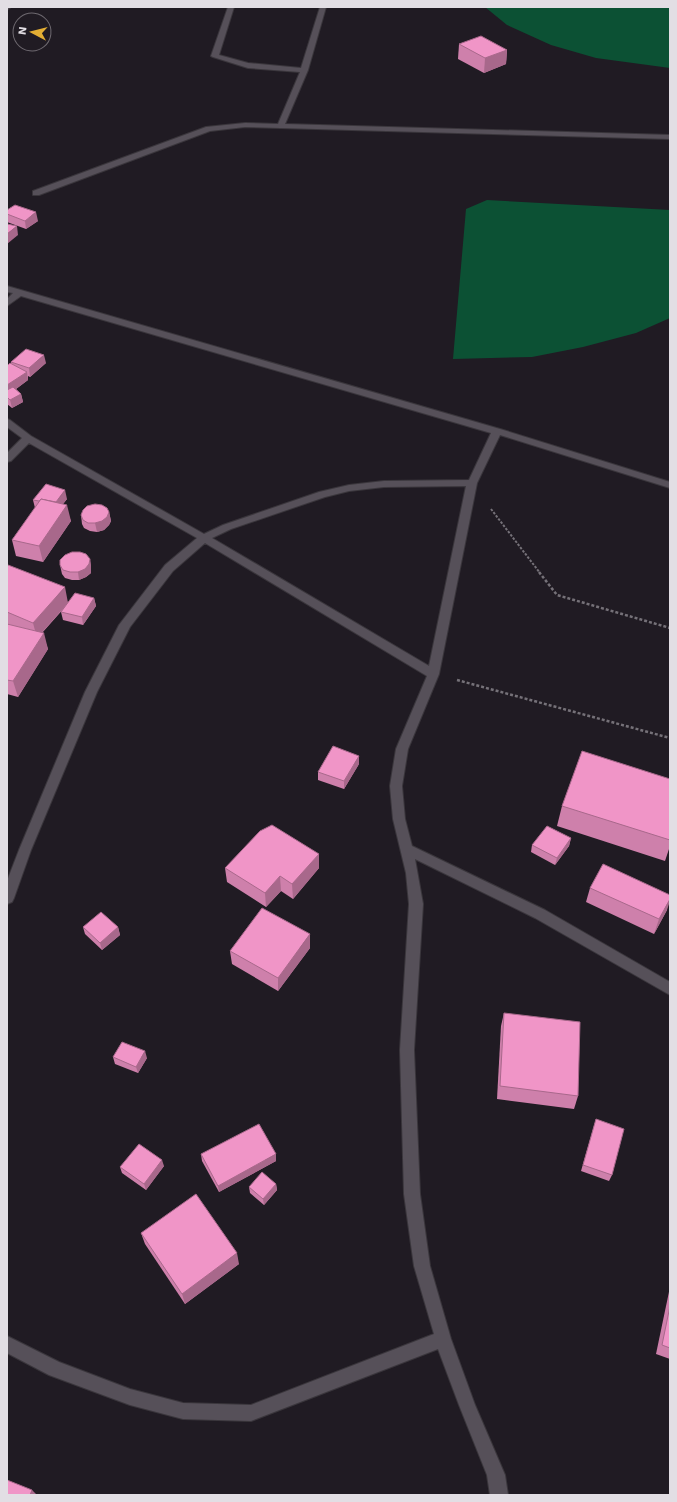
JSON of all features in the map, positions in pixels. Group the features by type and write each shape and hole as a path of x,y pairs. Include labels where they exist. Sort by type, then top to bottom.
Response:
{"street":[{"path":"231,7 215,56 228,62 245,66 304,70"},
{"path":"281,125 304,70 323,7"},
{"path":"36,193 209,129 244,125 670,137"},
{"path":"7,289 497,431 670,485"},
{"path":"7,302 20,292"},
{"path":"7,422 28,438 204,538 433,674"},
{"path":"497,431 472,483 433,674 402,750 396,786 399,819 408,850 416,904 407,1050 412,1194 422,1266 443,1339 467,1405 496,1475 499,1495"},
{"path":"7,458 28,438"},
{"path":"7,898 25,850 91,692 125,625 169,568 204,538 226,527 323,494 349,488 384,484 472,483"},
{"path":"408,850 540,914 670,989"},
{"path":"7,1344 55,1369 130,1397 183,1411 251,1413 443,1339"}],"path":[{"path":"472,483 557,595 670,628"},
{"path":"433,674 670,738"}],"green space":[{"path":"485,7 670,7 670,68 596,58 551,45 507,25"},
{"path":"487,200 670,210 670,318 636,333 583,347 532,357 453,359 466,209"}],"building":[{"path":"481,36 507,50 485,58 459,44"},
{"path":"15,205 36,212 25,221 7,214 7,210"},
{"path":"7,224 17,226 7,234"},
{"path":"26,349 44,355 29,368 11,362"},
{"path":"10,363 27,372 7,385 7,366"},
{"path":"13,387 21,394 10,400 7,397 7,390"},
{"path":"46,484 65,490 56,502 41,499 39,501 33,500"},
{"path":"41,499 67,505 39,546 12,540"},
{"path":"95,504 102,505 107,508 109,512 107,517 102,521 88,523 83,520 81,515 87,506"},
{"path":"72,552 86,554 90,559 89,564 85,569 78,572 63,570 60,565 60,560 65,555"},
{"path":"8,565 65,587 33,623 7,612"},
{"path":"75,593 94,598 82,617 61,612"},
{"path":"7,624 44,633 13,681 7,680"},
{"path":"333,746 359,756 344,781 318,772"},
{"path":"582,751 670,779 670,840 562,806"},
{"path":"272,825 319,854 292,884 280,876 265,893 225,868 260,831"},
{"path":"547,826 571,838 557,858 532,845"},
{"path":"603,864 670,895 670,899 659,919 590,888"},
{"path":"262,908 310,934 278,978 230,951"},
{"path":"101,912 118,927 100,943 83,927"},
{"path":"504,1013 580,1022 578,1096 500,1086"},
{"path":"122,1042 145,1051 136,1067 113,1057"},
{"path":"596,1119 624,1129 612,1175 583,1165"},
{"path":"259,1124 276,1154 218,1186 201,1154"},
{"path":"139,1144 162,1160 144,1184 120,1167"},
{"path":"262,1172 276,1184 263,1199 249,1187"},
{"path":"196,1194 237,1253 182,1294 141,1233"},
{"path":"670,1306 670,1348 662,1345"},
{"path":"7,1480 32,1490 30,1495 7,1495"}]}
